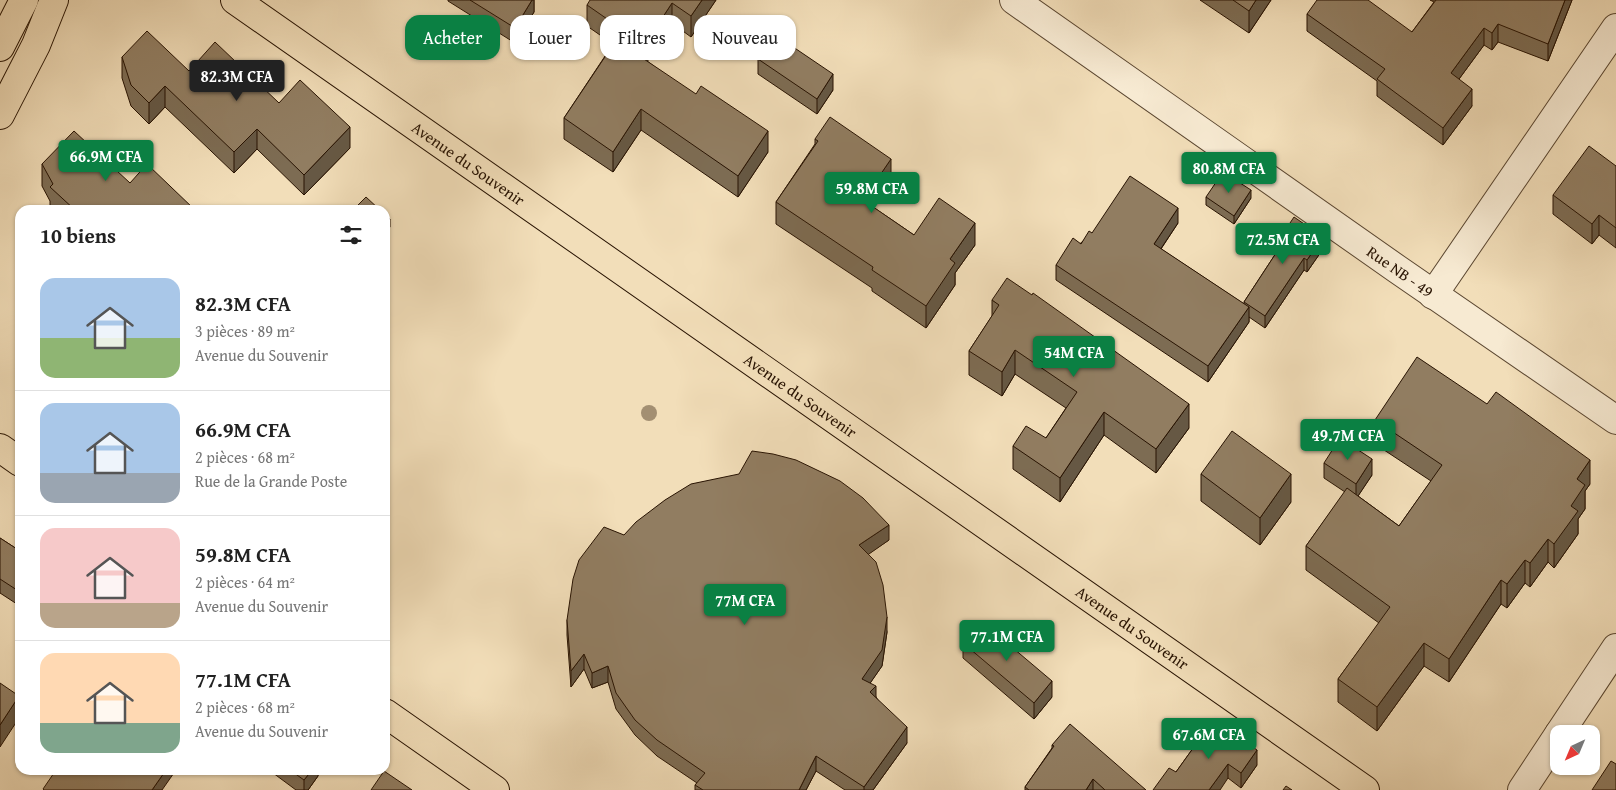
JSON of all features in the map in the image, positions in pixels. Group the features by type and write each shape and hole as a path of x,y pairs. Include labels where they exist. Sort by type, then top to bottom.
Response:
{"main road":[{"path":"2,25 24,0"},
{"path":"0,114 36,45 54,0"},
{"name":"Avenue du Souvenir","path":"236,0 1365,790"},
{"path":"0,448 15,458"},
{"path":"390,716 495,790"}],"street":[{"name":"Rue NB - 49","path":"1014,0 1616,420"},
{"path":"1433,294 1616,28"},
{"path":"1565,725 1616,648"},
{"path":"1522,790 1550,748"}],"building":[{"path":"470,0 532,0 523,15 510,15 510,25 500,19 500,15 494,15"},
{"path":"590,0 702,0 691,16 672,3 664,15 601,15 587,5"},
{"path":"1233,0 1256,0 1249,11"},
{"path":"1317,0 1368,0 1412,32 1436,0 1565,0 1548,44 1498,24 1492,33 1484,28 1451,73 1472,89 1443,128 1377,79 1385,69 1307,14"},
{"path":"147,31 189,71 215,42 279,103 300,80 350,127 304,175 257,129 234,152 165,86 149,103 131,85 122,57"},
{"path":"796,49 833,74 817,99 759,60 796,60"},
{"path":"603,60 645,60 696,94 701,86 768,131 738,176 641,109 613,152 564,118"},
{"path":"830,117 891,159 863,200 914,235 939,198 975,223 950,259 955,263 926,306 872,270 873,267 776,202 818,141 815,139"},
{"path":"74,131 130,183 147,164 190,205 70,205 50,187 53,184 42,164"},
{"path":"1589,146 1616,166 1616,228 1599,215 1592,224 1553,195"},
{"path":"1223,172 1251,190 1234,216 1206,197"},
{"path":"1130,176 1178,208 1154,244 1249,307 1208,366 1056,265 1073,238 1081,244 1089,231 1092,233"},
{"path":"366,197 375,205 358,205"},
{"path":"1294,217 1323,237 1307,260 1304,258 1265,316 1244,302 1282,244 1278,241"},
{"path":"1007,278 1032,295 1033,293 1189,404 1156,449 1104,412 1060,478 1013,446 1026,426 1046,438 1077,392 1015,350 1002,372 969,351 999,305 992,300"},
{"path":"1417,357 1487,404 1496,392 1590,460 1577,479 1585,485 1571,506 1578,511 1554,544 1548,539 1530,563 1525,560 1507,584 1501,580 1449,659 1424,643 1377,707 1338,679 1390,607 1306,546 1347,488 1399,526 1442,465 1375,420"},
{"path":"1232,431 1291,474 1260,518 1201,474"},
{"path":"1340,438 1372,459 1356,484 1324,463"},
{"path":"752,451 796,460 840,481 863,498 889,525 859,545 876,562 883,585 887,617 882,650 862,679 876,686 870,692 907,727 864,787 816,756 799,790 703,790 695,785 705,773 657,740 635,720 616,693 608,666 592,673 584,654 571,671 567,620 573,579 579,560 604,527 624,535 636,522 665,500 691,484 739,474"},
{"path":"0,538 15,548 15,589 0,579"},
{"path":"981,621 1052,681 1034,703 963,643"},
{"path":"0,683 15,693 15,702 0,725"},
{"path":"1214,719 1257,750 1241,773 1228,764 1209,790 1153,790 1169,768 1176,772"},
{"path":"1070,724 1146,790 1105,790 1093,779 1086,790 1029,790 1025,787 1054,746 1052,745"},
{"path":"1611,761 1616,764 1616,790 1592,790"},
{"path":"53,775 162,775 152,790 43,789"},
{"path":"297,775 308,775 304,780"},
{"path":"381,775 390,775 412,790 371,790"},
{"path":"1286,786 1292,790 1283,790"}]}
